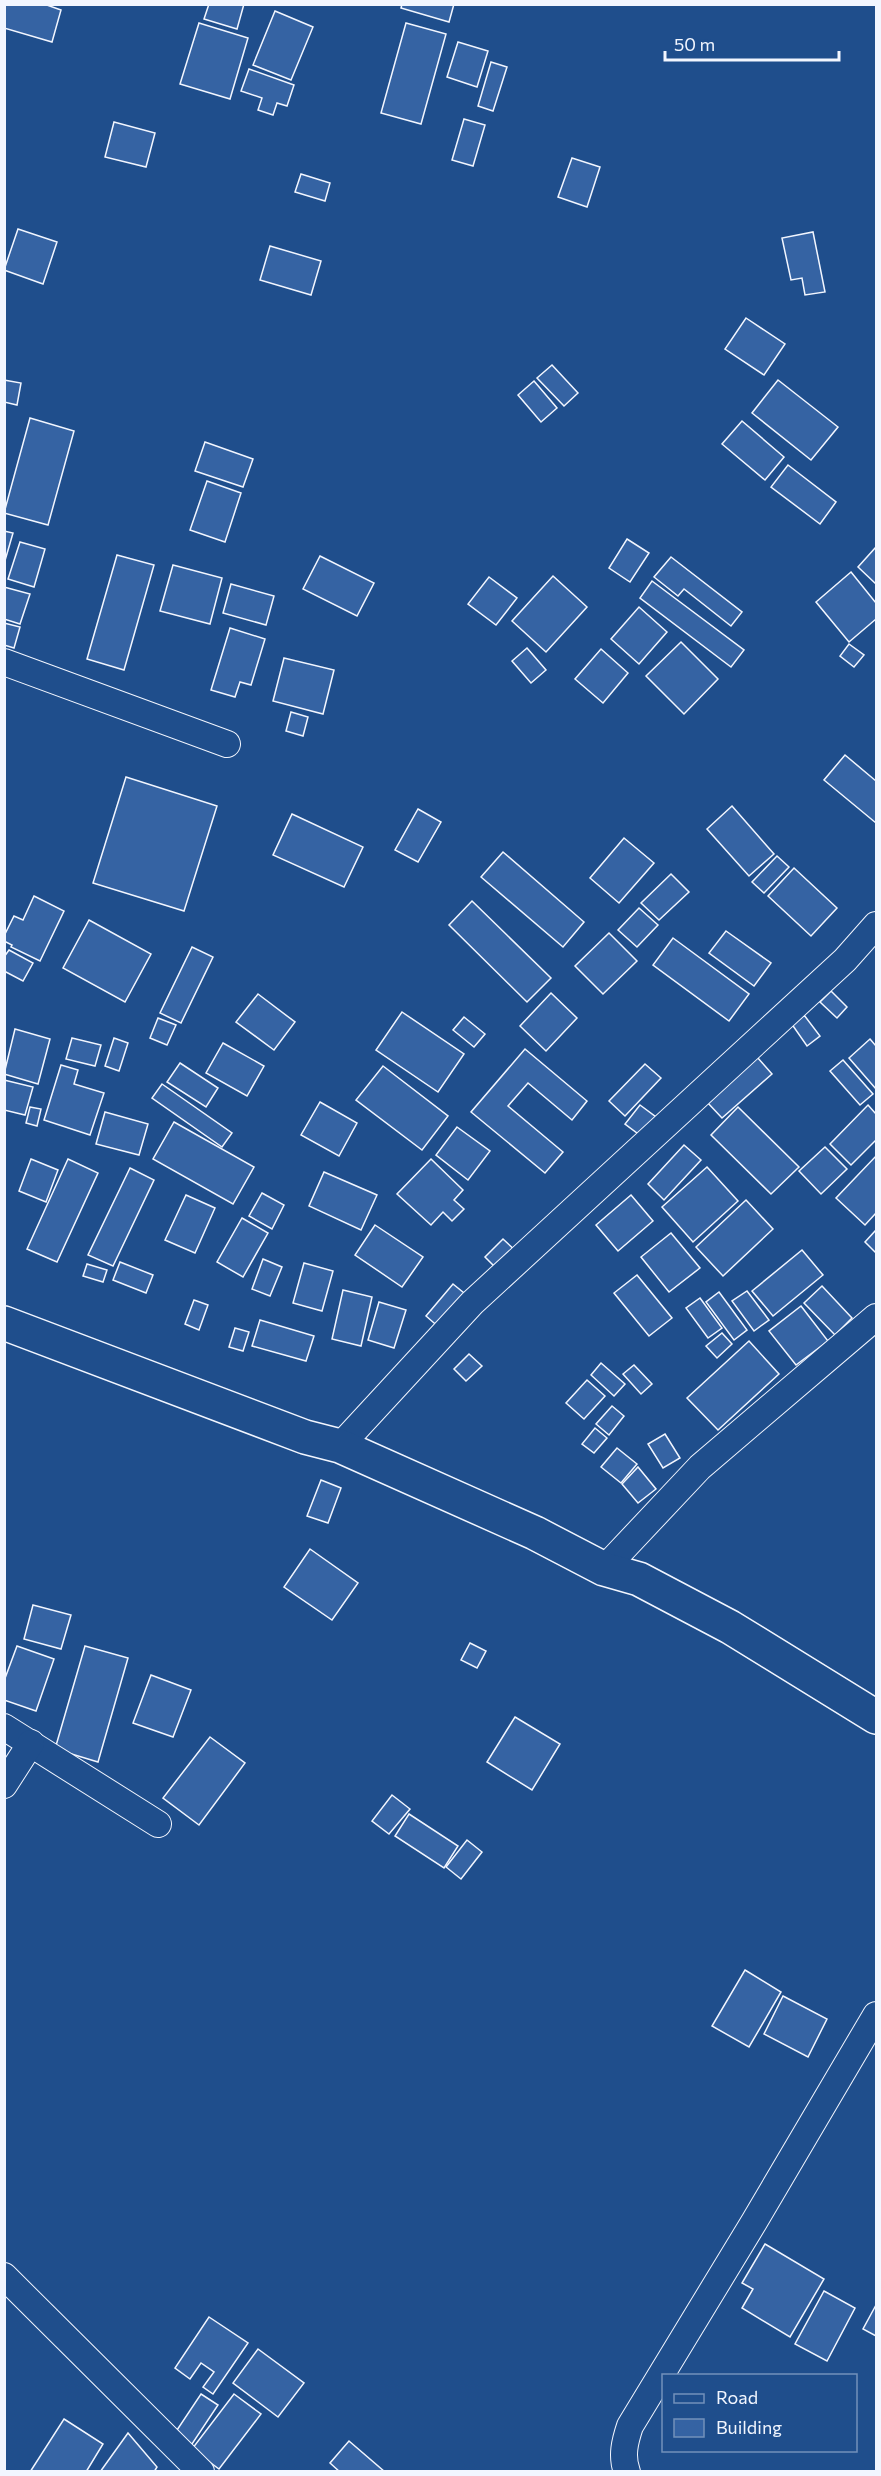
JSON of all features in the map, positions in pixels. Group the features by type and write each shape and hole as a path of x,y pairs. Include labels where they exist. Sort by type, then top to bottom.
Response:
{"main road":[{"path":"4,1323 305,1437 340,1446 535,1533 604,1569 639,1579 730,1628 876,1717"}],"street":[{"path":"4,662 228,744"},
{"path":"340,1446 472,1303 845,960 876,925"},
{"path":"604,1569 700,1467 876,1317"},
{"path":"4,1727 158,1824"},
{"path":"4,1785 31,1743"},
{"path":"627,2472 624,2463 624,2446 630,2426 773,2192 876,2015"},
{"path":"4,2276 201,2472"}],"building":[{"path":"4,4 44,4 61,10 52,42 4,28"},
{"path":"209,4 244,4 237,29 204,19"},
{"path":"402,4 454,4 449,22 401,8"},
{"path":"275,11 313,27 291,80 253,65"},
{"path":"199,23 248,38 230,99 180,84"},
{"path":"406,23 446,34 421,124 381,113"},
{"path":"458,42 488,51 477,87 447,77"},
{"path":"491,62 507,67 493,111 478,106"},
{"path":"249,69 294,85 287,106 277,103 273,115 258,110 262,98 241,91"},
{"path":"464,119 485,125 473,166 452,160"},
{"path":"114,122 155,133 146,167 105,157"},
{"path":"572,158 600,167 587,207 558,197"},
{"path":"301,174 330,183 325,201 295,192"},
{"path":"18,229 57,242 43,284 4,270"},
{"path":"813,232 825,292 805,295 802,278 791,280 782,238"},
{"path":"270,246 321,261 311,295 260,280"},
{"path":"746,318 785,344 764,375 725,349"},
{"path":"552,365 578,393 564,406 537,378"},
{"path":"4,380 21,383 17,405 4,402"},
{"path":"778,380 838,427 811,460 752,413"},
{"path":"534,381 557,408 541,422 518,395"},
{"path":"30,418 74,431 48,525 4,513"},
{"path":"742,421 784,457 765,480 722,444"},
{"path":"205,442 253,459 243,487 195,471"},
{"path":"788,465 836,502 820,524 771,487"},
{"path":"207,481 241,493 225,542 190,530"},
{"path":"4,531 13,533 4,564"},
{"path":"627,539 649,553 630,582 609,568"},
{"path":"20,542 45,549 34,587 8,579"},
{"path":"876,547 876,584 858,567"},
{"path":"117,555 154,565 124,670 87,659"},
{"path":"320,556 374,583 357,616 303,589"},
{"path":"671,557 742,612 731,626 684,589 678,596 654,577"},
{"path":"173,565 222,578 210,624 160,611"},
{"path":"851,572 876,603 876,619 849,642 816,602"},
{"path":"553,576 587,607 546,652 512,621"},
{"path":"489,577 517,598 496,625 468,604"},
{"path":"652,581 744,650 731,667 640,598"},
{"path":"231,584 274,596 266,625 223,613"},
{"path":"4,587 30,594 20,624 4,619"},
{"path":"639,607 667,632 639,664 611,639"},
{"path":"4,623 20,627 14,648 4,645"},
{"path":"230,628 265,639 251,685 240,682 235,697 211,690"},
{"path":"681,642 718,679 684,714 646,676"},
{"path":"849,644 864,655 854,667 840,656"},
{"path":"527,648 546,670 531,683 512,661"},
{"path":"601,649 628,673 603,703 575,679"},
{"path":"284,658 334,670 323,714 273,701"},
{"path":"291,712 308,717 303,736 286,731"},
{"path":"845,755 876,781 876,823 824,780"},
{"path":"126,777 217,806 184,911 93,883"},
{"path":"732,806 774,854 749,876 707,829"},
{"path":"418,809 441,822 418,862 395,850"},
{"path":"292,814 363,847 344,887 273,855"},
{"path":"624,838 654,863 619,903 590,878"},
{"path":"503,852 584,922 563,947 481,877"},
{"path":"777,856 789,867 764,893 752,882"},
{"path":"794,868 837,908 811,936 768,896"},
{"path":"671,874 689,892 659,920 641,903"},
{"path":"34,896 64,911 40,961 11,947 12,945 4,941 4,936 14,916 23,920"},
{"path":"472,901 551,978 527,1002 449,925"},
{"path":"639,908 658,925 637,947 618,930"},
{"path":"89,920 151,954 125,1002 63,968"},
{"path":"726,931 771,963 754,986 709,953"},
{"path":"609,933 637,961 603,994 575,966"},
{"path":"673,938 749,994 729,1021 653,965"},
{"path":"192,947 213,957 181,1023 160,1013"},
{"path":"9,950 33,963 23,981 4,971 4,957"},
{"path":"831,991 847,1007 837,1018 820,1002"},
{"path":"551,993 577,1018 546,1051 520,1026"},
{"path":"258,994 295,1022 274,1050 236,1022"},
{"path":"402,1012 464,1054 438,1092 376,1050"},
{"path":"804,1015 820,1036 807,1046 791,1023"},
{"path":"464,1017 485,1034 474,1047 453,1030"},
{"path":"158,1018 176,1025 167,1045 150,1038"},
{"path":"15,1029 50,1039 38,1084 4,1074"},
{"path":"72,1038 101,1045 95,1066 66,1059"},
{"path":"114,1038 128,1043 119,1071 105,1066"},
{"path":"870,1039 876,1046 876,1089 849,1058"},
{"path":"223,1043 264,1066 247,1096 206,1073"},
{"path":"525,1049 587,1101 572,1120 528,1083 508,1106 563,1152 545,1173 471,1112"},
{"path":"757,1057 772,1074 722,1118 707,1102"},
{"path":"843,1060 873,1094 860,1105 830,1071"},
{"path":"180,1063 218,1088 206,1107 167,1082"},
{"path":"645,1064 661,1078 625,1116 609,1101"},
{"path":"61,1065 78,1070 74,1084 104,1093 90,1135 44,1120"},
{"path":"383,1066 448,1116 422,1150 356,1100"},
{"path":"4,1080 33,1087 25,1115 4,1110"},
{"path":"162,1084 232,1133 222,1147 152,1098"},
{"path":"320,1102 357,1123 339,1156 301,1135"},
{"path":"640,1105 656,1117 641,1136 625,1124"},
{"path":"868,1105 876,1114 876,1140 851,1165 830,1144"},
{"path":"30,1107 41,1109 37,1126 26,1123"},
{"path":"738,1107 799,1167 771,1194 711,1135"},
{"path":"105,1112 148,1124 139,1155 96,1144"},
{"path":"174,1122 254,1167 233,1204 153,1159"},
{"path":"457,1127 490,1151 468,1180 436,1155"},
{"path":"684,1145 701,1160 664,1200 648,1184"},
{"path":"825,1147 847,1169 821,1194 799,1171"},
{"path":"876,1156 876,1213 865,1225 836,1198"},
{"path":"31,1159 58,1170 46,1202 19,1191"},
{"path":"68,1159 98,1173 57,1262 27,1249"},
{"path":"431,1159 463,1190 454,1200 464,1209 452,1221 443,1212 431,1225 397,1194"},
{"path":"707,1167 738,1201 693,1242 662,1207"},
{"path":"130,1168 154,1180 113,1266 88,1255"},
{"path":"324,1172 377,1195 361,1230 309,1206"},
{"path":"262,1193 284,1205 272,1229 249,1216"},
{"path":"186,1195 215,1208 195,1253 165,1240"},
{"path":"631,1195 653,1221 618,1251 596,1225"},
{"path":"746,1200 773,1229 723,1276 696,1247"},
{"path":"242,1218 268,1233 243,1277 217,1262"},
{"path":"375,1225 423,1257 402,1287 355,1255"},
{"path":"876,1230 876,1253 865,1242"},
{"path":"671,1233 700,1268 669,1292 641,1257"},
{"path":"503,1239 518,1253 500,1272 485,1257"},
{"path":"802,1250 823,1275 773,1316 752,1291"},
{"path":"263,1259 282,1267 270,1296 252,1289"},
{"path":"120,1262 153,1275 146,1293 113,1280"},
{"path":"304,1263 333,1271 322,1311 293,1303"},
{"path":"87,1264 107,1270 103,1282 83,1276"},
{"path":"637,1275 672,1318 649,1336 614,1293"},
{"path":"453,1284 469,1297 441,1329 426,1316"},
{"path":"822,1286 852,1318 835,1335 804,1303"},
{"path":"343,1290 372,1297 361,1346 332,1339"},
{"path":"747,1291 769,1320 754,1331 732,1301"},
{"path":"719,1292 747,1330 734,1340 706,1302"},
{"path":"700,1298 722,1328 708,1338 686,1308"},
{"path":"194,1300 208,1305 199,1330 185,1324"},
{"path":"379,1302 406,1310 394,1348 368,1340"},
{"path":"801,1306 828,1341 796,1365 769,1331"},
{"path":"260,1320 314,1336 306,1361 252,1346"},
{"path":"235,1328 249,1332 243,1351 229,1347"},
{"path":"722,1333 732,1344 717,1358 706,1346"},
{"path":"749,1341 779,1374 718,1430 687,1398"},
{"path":"469,1354 482,1366 466,1381 454,1369"},
{"path":"601,1363 625,1384 614,1396 591,1375"},
{"path":"634,1365 652,1384 641,1394 623,1374"},
{"path":"587,1380 605,1396 584,1419 566,1403"},
{"path":"612,1406 624,1416 609,1435 596,1424"},
{"path":"595,1428 607,1438 594,1453 582,1444"},
{"path":"665,1434 680,1458 663,1468 648,1444"},
{"path":"617,1448 637,1464 621,1483 601,1467"},
{"path":"638,1467 656,1489 638,1503 622,1484"},
{"path":"321,1480 341,1488 328,1523 307,1516"},
{"path":"310,1549 358,1583 332,1620 284,1587"},
{"path":"33,1605 71,1615 61,1649 24,1639"},
{"path":"470,1643 486,1651 477,1668 461,1660"},
{"path":"17,1646 54,1659 36,1711 4,1700 4,1681"},
{"path":"85,1646 128,1658 98,1762 55,1749"},
{"path":"151,1675 191,1690 173,1737 133,1723"},
{"path":"515,1717 560,1744 532,1790 487,1762"},
{"path":"210,1737 245,1763 199,1825 163,1798"},
{"path":"392,1795 410,1809 389,1834 372,1821"},
{"path":"409,1814 458,1846 444,1868 395,1836"},
{"path":"467,1840 482,1852 461,1879 446,1867"},
{"path":"745,1970 781,1992 749,2047 712,2026"},
{"path":"783,1996 827,2019 808,2057 764,2034"},
{"path":"765,2244 824,2279 790,2337 742,2308 753,2289 742,2283"},
{"path":"824,2291 855,2308 827,2361 795,2344"},
{"path":"876,2305 876,2336 863,2329"},
{"path":"209,2317 248,2343 213,2394 203,2387 214,2372 201,2363 190,2379 175,2368"},
{"path":"258,2349 304,2383 278,2417 233,2383"},
{"path":"201,2394 218,2405 190,2447 173,2436"},
{"path":"234,2394 261,2414 219,2469 192,2449"},
{"path":"64,2419 103,2444 86,2472 30,2472"},
{"path":"128,2433 157,2467 154,2472 100,2472"},
{"path":"349,2441 385,2472 340,2472 330,2463"}]}
